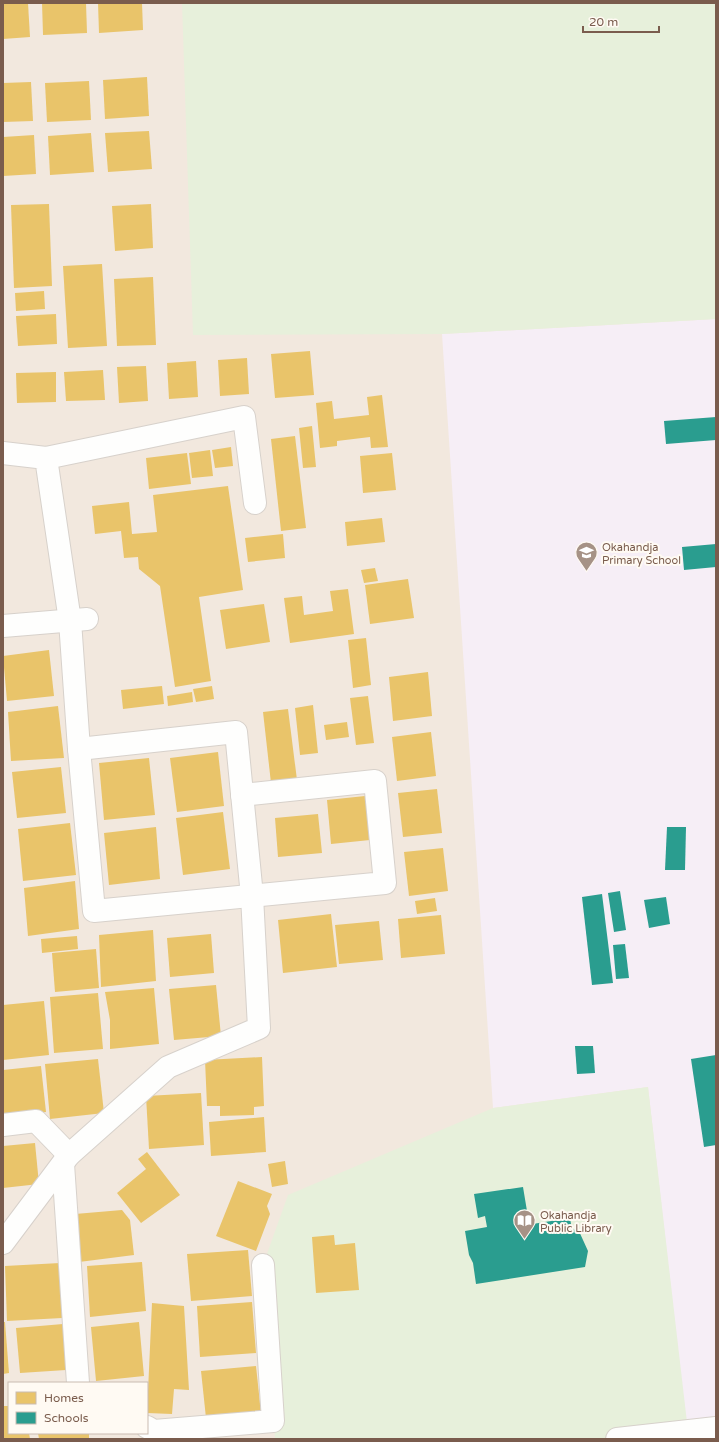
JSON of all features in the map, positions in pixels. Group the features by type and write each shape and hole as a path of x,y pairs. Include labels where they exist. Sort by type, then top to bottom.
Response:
{"street":[{"path":"3,453 46,458 244,417 255,503"},
{"path":"46,458 78,620 79,749 94,911 385,883 374,781 242,795"},
{"path":"3,626 78,620"},
{"path":"3,1243 66,1159 168,1067 259,1028 252,896 236,732 79,749"},
{"path":"3,1125 36,1121 66,1159 78,1382"},
{"path":"148,1428 154,1432 273,1421 263,1265"},
{"path":"617,1439 716,1428"}],"shaded area":[{"path":"3,3 716,3 716,1439 3,1439"},
{"name":"Okahandja Primary School","path":"716,319 716,1428 687,1431 648,1087 493,1108 442,334"}],"green space":[{"path":"182,3 716,3 716,319 442,334 193,335"},
{"path":"648,1087 688,1431 616,1439 275,1439 263,1265 288,1195 493,1108"}],"building: Homes":[{"path":"3,3 28,3 30,37 3,39"},
{"path":"42,3 86,3 87,33 43,35"},
{"path":"98,3 142,3 143,30 99,33"},
{"path":"147,77 149,116 105,119 103,80"},
{"path":"89,81 91,120 47,122 45,83"},
{"path":"31,82 33,121 3,122 3,83"},
{"path":"149,131 152,169 108,172 105,133"},
{"path":"91,133 94,172 50,175 48,136"},
{"path":"34,135 36,174 3,176 3,137"},
{"path":"49,204 52,286 14,288 11,205"},
{"path":"151,204 153,248 115,251 112,206"},
{"path":"102,264 107,346 68,348 63,266"},
{"path":"153,277 156,345 117,346 114,279"},
{"path":"44,291 45,309 16,311 15,293"},
{"path":"56,314 57,344 18,346 16,316"},
{"path":"310,351 314,395 275,398 271,354"},
{"path":"247,358 249,394 220,396 218,360"},
{"path":"196,361 198,397 169,399 167,363"},
{"path":"146,366 148,401 119,403 117,367"},
{"path":"103,370 105,400 66,401 64,372"},
{"path":"56,372 56,402 17,403 16,373"},
{"path":"382,395 388,447 371,448 370,437 337,441 337,446 320,448 316,403 332,401 334,419 369,415 367,397"},
{"path":"312,426 316,467 303,468 299,428"},
{"path":"295,436 306,528 281,531 271,439"},
{"path":"231,447 233,466 215,468 212,450"},
{"path":"210,450 213,476 192,478 189,453"},
{"path":"187,453 191,484 149,489 146,458"},
{"path":"392,453 396,490 363,493 360,456"},
{"path":"228,486 243,590 199,597 211,681 175,687 160,586 139,569 138,557 124,558 121,531 95,534 92,506 129,502 132,534 157,532 153,495"},
{"path":"382,518 385,542 347,546 345,522"},
{"path":"283,534 285,558 248,562 245,538"},
{"path":"375,568 378,581 364,583 361,570"},
{"path":"408,579 414,618 370,624 365,585"},
{"path":"348,589 354,634 290,643 284,598 302,596 304,615 333,611 330,591"},
{"path":"264,604 270,642 226,649 220,610"},
{"path":"366,638 371,685 353,688 348,640"},
{"path":"49,650 54,696 7,701 3,656"},
{"path":"428,672 432,716 393,721 389,677"},
{"path":"162,686 164,704 123,709 121,690"},
{"path":"212,686 214,699 196,702 193,689"},
{"path":"192,692 193,702 168,706 167,696"},
{"path":"368,696 374,743 356,745 350,698"},
{"path":"313,705 318,753 300,755 295,708"},
{"path":"58,706 64,758 11,761 8,712"},
{"path":"288,709 297,780 271,783 263,712"},
{"path":"347,722 349,737 326,740 324,725"},
{"path":"431,732 436,776 397,781 392,737"},
{"path":"218,752 224,806 177,812 170,758"},
{"path":"149,758 155,815 104,820 99,763"},
{"path":"61,767 66,813 17,818 12,772"},
{"path":"437,789 442,833 403,837 398,793"},
{"path":"365,796 370,840 331,844 327,800"},
{"path":"223,812 230,869 183,875 176,818"},
{"path":"318,814 322,853 278,857 275,818"},
{"path":"70,823 76,875 23,881 18,829"},
{"path":"156,827 160,879 109,885 104,833"},
{"path":"443,848 448,891 409,896 404,852"},
{"path":"75,881 79,929 28,936 24,888"},
{"path":"435,898 437,911 417,914 415,901"},
{"path":"331,914 337,967 283,973 278,920"},
{"path":"441,915 445,954 401,958 398,919"},
{"path":"379,921 383,960 339,964 335,925"},
{"path":"153,930 156,981 101,987 99,935"},
{"path":"211,934 214,973 170,977 167,938"},
{"path":"77,936 78,949 42,953 41,939"},
{"path":"96,949 99,988 55,992 52,953"},
{"path":"216,985 221,1036 174,1040 169,989"},
{"path":"154,988 159,1044 110,1049 110,1020 105,992"},
{"path":"98,993 103,1049 54,1053 50,997"},
{"path":"44,1001 49,1055 3,1060 3,1005"},
{"path":"262,1057 264,1106 254,1107 254,1115 220,1116 220,1106 207,1106 205,1060"},
{"path":"98,1059 104,1113 50,1119 45,1064"},
{"path":"41,1066 46,1112 3,1117 3,1070"},
{"path":"201,1093 204,1145 149,1149 146,1096"},
{"path":"264,1117 266,1152 211,1156 209,1122"},
{"path":"35,1143 39,1184 3,1188 3,1146"},
{"path":"147,1152 180,1195 141,1223 117,1193 146,1169 138,1159"},
{"path":"285,1161 288,1184 272,1187 268,1164"},
{"path":"238,1181 272,1194 267,1206 270,1214 256,1251 216,1236"},
{"path":"122,1210 130,1220 134,1255 79,1262 75,1214"},
{"path":"334,1235 335,1245 355,1243 359,1290 316,1293 312,1237"},
{"path":"248,1250 252,1296 191,1301 187,1254"},
{"path":"142,1262 146,1311 90,1317 87,1266"},
{"path":"60,1263 62,1318 7,1321 5,1266"},
{"path":"252,1302 256,1353 200,1357 197,1306"},
{"path":"152,1303 184,1306 189,1390 174,1389 172,1414 148,1413"},
{"path":"3,1322 5,1322 9,1373 3,1374"},
{"path":"139,1322 144,1376 96,1381 91,1327"},
{"path":"63,1324 66,1370 20,1373 16,1328"},
{"path":"256,1366 261,1413 206,1418 201,1371"},
{"path":"3,1406 8,1406 8,1434 29,1434 30,1439 3,1439"},
{"path":"38,1434 89,1434 89,1439 39,1439"}],"building: Schools":[{"path":"716,417 716,440 666,444 664,421"},
{"path":"716,544 716,567 684,570 682,547"},
{"path":"667,827 686,827 685,870 665,870"},
{"path":"620,891 626,930 614,932 608,893"},
{"path":"602,894 613,983 592,985 582,897"},
{"path":"666,897 670,924 649,928 644,900"},
{"path":"625,944 629,978 616,979 613,945"},
{"path":"575,1046 593,1046 595,1073 577,1074"},
{"path":"716,1055 716,1145 704,1147 691,1059"},
{"name":"Okahandja Public Library","path":"523,1187 527,1211 518,1213 520,1226 570,1218 572,1230 578,1229 588,1251 585,1267 476,1284 473,1263 469,1255 465,1231 487,1227 485,1216 478,1218 474,1194"}],"place":[{"name":"Okahandja Primary School","path":"587,572"},
{"name":"Okahandja Public Library","path":"525,1240"}]}
